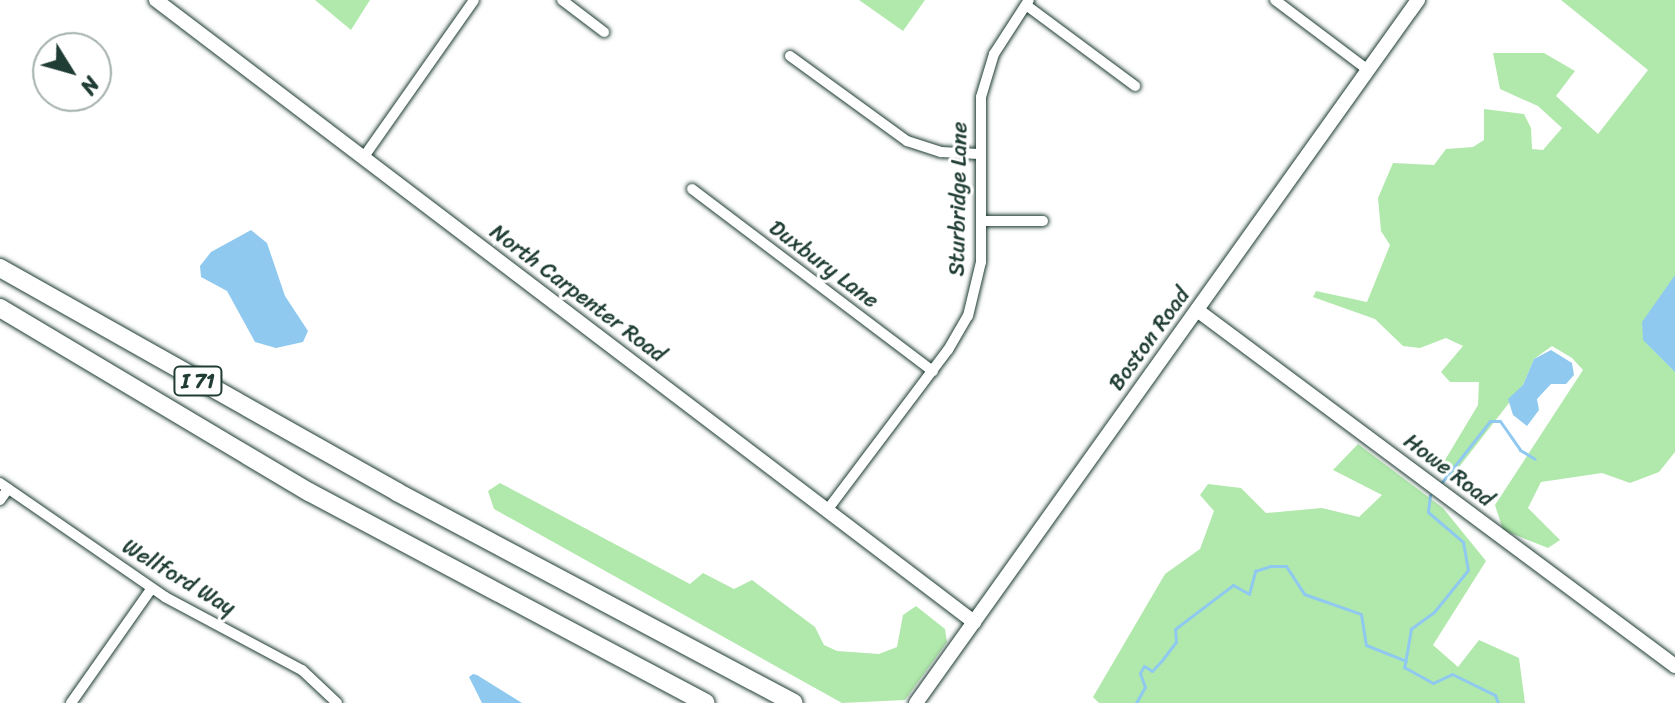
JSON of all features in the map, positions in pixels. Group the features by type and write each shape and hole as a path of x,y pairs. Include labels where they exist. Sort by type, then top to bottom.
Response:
{"highway":[{"name":"I 71","path":"0,268 397,492 793,703"},
{"name":"I 71","path":"0,308 309,492 705,703"}],"street":[{"name":"North Carpenter Road","path":"156,0 974,622"},
{"path":"363,158 474,0"},
{"path":"562,0 604,32"},
{"path":"1275,0 1368,70"},
{"name":"Boston Road","path":"916,703 1418,0"},
{"path":"1028,2 1135,86"},
{"name":"Sturbridge Lane","path":"828,509 959,334 975,298 981,221 979,154 987,74 1028,2"},
{"path":"790,56 907,141 941,152 979,154"},
{"name":"Duxbury Lane","path":"692,189 933,371"},
{"path":"981,221 1043,221"},
{"name":"Howe Road","path":"1197,310 1675,666"},
{"path":"0,500 4,486"},
{"name":"Wellford Way","path":"4,486 151,589 293,664 337,703"},
{"path":"71,703 151,589"}],"green space":[{"path":"315,0 370,0 351,30"},
{"path":"859,0 925,0 903,31"},
{"path":"1561,0 1675,0 1675,452 1659,472 1630,483 1602,473 1541,482 1528,508 1560,540 1548,548 1503,530 1495,505 1583,370 1572,358 1552,346 1534,359 1523,385 1449,480 1439,470 1478,405 1479,382 1450,382 1441,372 1463,346 1446,338 1420,348 1403,346 1375,319 1313,297 1316,291 1367,302 1390,245 1381,231 1378,198 1393,163 1434,165 1446,149 1473,147 1484,140 1484,109 1524,114 1531,128 1532,149 1543,150 1562,128 1538,106 1500,89 1493,53 1544,53 1575,71 1556,96 1598,134 1648,70"},
{"path":"1358,444 1443,508 1486,561 1433,645 1458,667 1479,640 1519,658 1525,703 1099,703 1093,697 1165,574 1200,549 1214,511 1200,495 1208,484 1241,488 1266,513 1322,508 1359,517 1382,495 1333,470"},
{"path":"500,483 690,584 703,573 734,589 752,580 815,627 824,645 837,651 879,654 897,647 903,615 916,606 945,629 947,642 905,700 842,703 494,509 488,491"}],"water":[{"path":"251,230 267,243 285,296 308,331 303,342 276,348 255,342 227,291 201,277 200,266 211,252"},
{"path":"1675,275 1675,372 1643,340 1642,322"},
{"path":"1551,350 1572,363 1574,375 1566,384 1551,384 1537,399 1539,410 1527,426 1513,415 1508,399 1523,385 1534,359"},
{"path":"473,674 522,703 482,703 469,677"}],"waterway":[{"path":"1442,482 1490,421 1500,421 1520,450 1535,459"},
{"path":"1430,495 1428,512 1463,542 1468,570 1434,612 1411,629 1404,667 1433,683 1452,674 1495,695 1498,703"},
{"path":"1136,703 1145,687 1140,673 1144,666 1152,671 1163,659 1176,642 1175,629 1233,585 1249,594 1255,571 1270,566 1286,566 1304,594 1361,614 1366,645 1406,661"}]}
